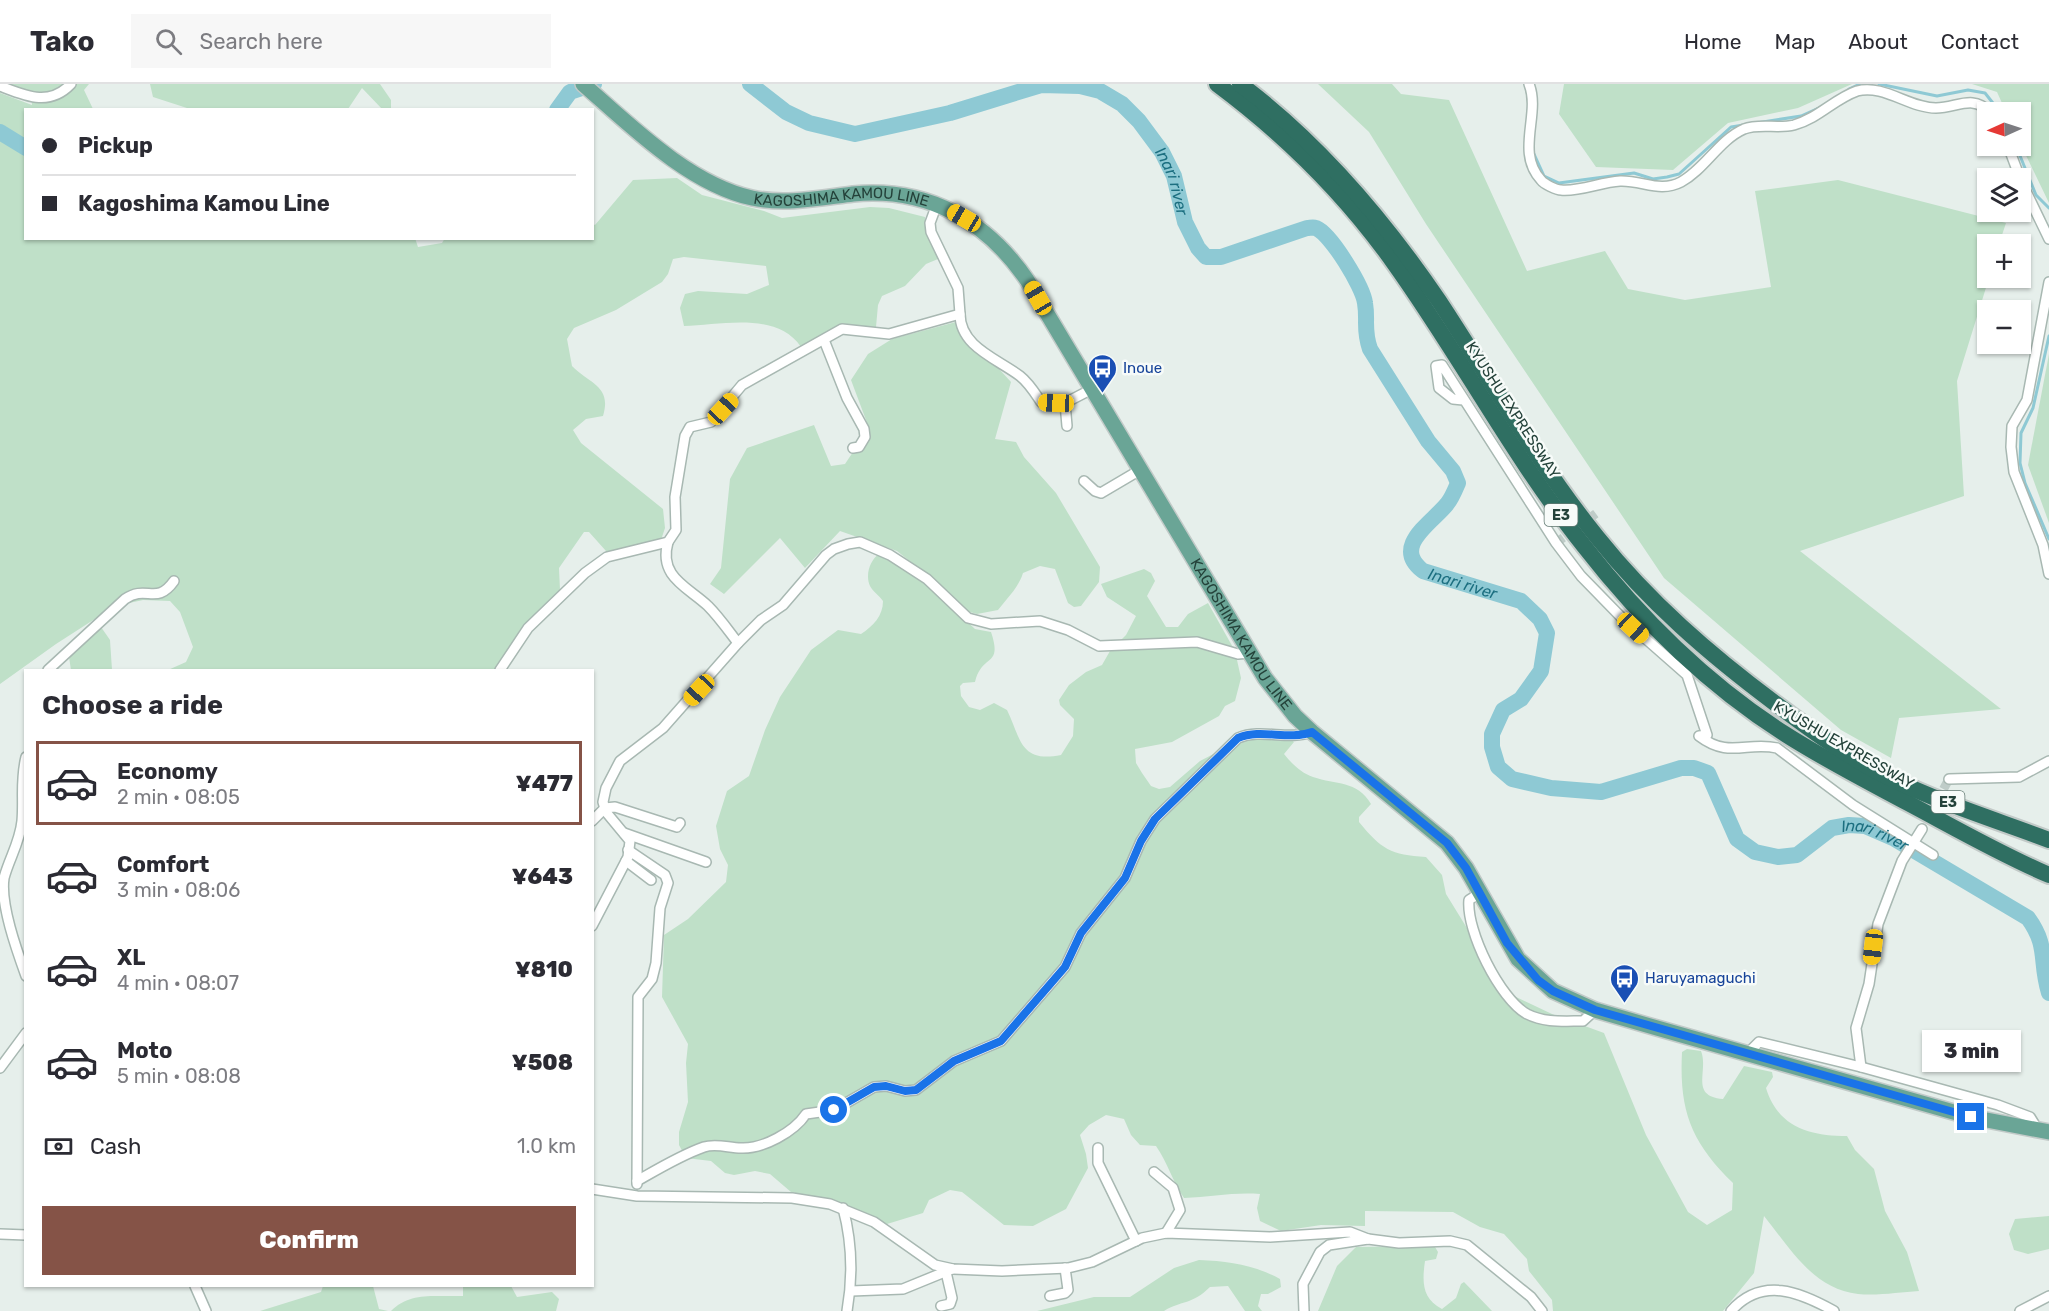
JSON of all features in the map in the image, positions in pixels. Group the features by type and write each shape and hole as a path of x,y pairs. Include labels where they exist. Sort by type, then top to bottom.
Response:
{"highway":[{"name":"KYUSHU EXPRESSWAY","path":"1217,84 1289,144 1363,223 1426,308 1550,500 1619,589 1660,632 1740,702 1785,734 1956,831 2049,875"},
{"name":"KYUSHU EXPRESSWAY","path":"1240,84 1299,134 1374,214 1438,300 1528,440 1596,536 1671,620 1743,679 1851,757 1930,796 2049,840"}],"main road":[{"name":"KAGOSHIMA KAMOU LINE","path":"588,88 677,162 727,190 754,198 779,200 804,200 855,194 891,195 937,204 978,227 1013,259 1249,653 1289,708 1312,732 1447,843 1466,868 1507,943 1532,973 1553,991 1595,1010 1971,1117 2044,1131"}],"street":[{"path":"0,86 31,98 45,98 57,95 71,84"},
{"path":"1529,84 1533,94 1528,147 1533,165 1542,181 1561,190 1618,181 1636,182 1658,188 1682,181 1744,129 1792,126 1820,115 1840,99 1864,90 1878,90 1930,108 1973,102 1977,104"},
{"path":"2031,202 2049,239"},
{"path":"937,204 930,223 931,232 958,288 960,323 966,336 997,363 1021,377 1041,402 1065,403 1092,389"},
{"path":"2049,282 2027,400 2012,426 2011,447 2014,472 2043,545 2049,574"},
{"path":"738,643 710,607 678,584 667,559 668,542 676,530 675,497 683,441 690,427 711,422 742,385 842,329 889,334 960,314"},
{"path":"824,340 847,398 864,429 862,442 859,447 853,448"},
{"path":"1463,400 1556,543 1581,576 1621,617 1687,675 1707,735 1699,736 1720,748 1731,750 1777,748 1860,810 1933,855"},
{"path":"1065,403 1067,426"},
{"path":"1084,481 1095,491 1101,493 1140,470"},
{"path":"501,669 528,628 585,573 607,557 668,542"},
{"path":"594,920 626,861 630,841 604,808 603,802 606,788 620,761 663,728 738,643 761,620 783,605 834,549 860,542 890,555 927,579 968,618 991,624 1040,621 1068,630 1099,646 1197,642 1238,654 1249,653"},
{"path":"49,669 125,599 142,593 159,595 166,592 174,581"},
{"path":"637,1181 703,1147 711,1145 744,1149 761,1144 788,1132 800,1123 806,1114 834,1110 874,1087 886,1086 905,1091 916,1090 954,1061 1001,1041 1065,967 1081,933 1125,878 1141,841 1155,819 1238,738 1248,733 1298,737 1312,732"},
{"path":"1949,779 2019,777 2049,761"},
{"path":"24,769 21,785 20,833 3,885 6,913 24,970"},
{"path":"594,818 604,808 615,807 677,827 680,823"},
{"path":"1861,1066 1857,1028 1869,984 1878,924 1902,861 1922,829"},
{"path":"624,833 706,862"},
{"path":"628,850 665,875 668,883 660,908 656,963 652,979 638,997 637,1196"},
{"path":"626,861 651,880"},
{"path":"1480,893 1469,900 1468,910 1482,958 1525,1013 1546,1021 1583,1021 1595,1010"},
{"path":"0,1068 24,1037"},
{"path":"1748,1053 1759,1042 1861,1066 1998,1105 2030,1118 2044,1131"},
{"path":"1098,1148 1098,1163 1137,1241"},
{"path":"1154,1172 1173,1188 1180,1210 1166,1233"},
{"path":"594,1187 637,1196 792,1198 843,1208 889,1231 935,1265 949,1270 1002,1271 1065,1268 1092,1262 1137,1241 1166,1233 1270,1237 1350,1232 1368,1239 1399,1243 1450,1241 1467,1245 1531,1297 1542,1311"},
{"path":"843,1208 850,1234 851,1291 847,1311"},
{"path":"0,1234 24,1235"},
{"path":"1304,1311 1303,1284 1320,1252 1329,1245 1368,1239"},
{"path":"1050,1296 1065,1293 1068,1290 1065,1268"},
{"path":"851,1291 903,1289 949,1270"},
{"path":"941,1306 950,1304 952,1298 949,1270"},
{"path":"195,1287 206,1311"},
{"path":"1731,1311 1745,1297 1778,1289 1806,1295 1834,1311"},
{"path":"2020,1311 2049,1296"}],"green space":[{"path":"0,84 89,84 84,90 93,108 24,108 24,240 416,240 418,247 442,243 444,240 594,240 594,224 633,180 677,178 702,195 782,218 870,207 889,208 925,217 927,230 938,259 926,264 905,286 882,296 878,305 876,327 845,326 801,347 791,336 778,328 763,324 731,323 684,326 680,308 685,294 698,291 747,294 769,285 766,266 684,257 673,259 668,274 662,282 616,310 574,328 567,339 572,366 598,386 605,406 603,416 586,419 573,430 581,443 663,509 665,528 661,540 611,553 606,551 589,532 584,532 559,568 560,590 500,669 170,669 186,662 193,647 180,612 170,601 143,600 115,606 0,684 0,93 32,105 31,95"},
{"path":"150,84 380,84 391,100 391,108 381,108 362,88 349,108 187,108 153,97"},
{"path":"1318,84 1392,84 1401,94 1449,100 1527,271 1605,251 1628,289 1685,300 1771,287 1755,191 1838,180 1977,216 1977,222 2006,223 2002,234 1977,234 1977,288 1986,288 1982,300 1977,300 1977,317 1957,381 1964,496 1800,551 2001,709 1899,718 1891,758 1841,730 1664,578 1426,224 1369,132"},
{"path":"1564,84 1852,84 1798,108 1728,123 1673,170 1596,167 1559,114"},
{"path":"1972,84 2049,84 2049,203 2026,156 2031,156 2031,102 2002,102 1997,92"},
{"path":"956,322 1011,382 995,439 1016,442 1024,457 1056,493 1100,567 1099,582 1081,606 1074,607 1068,603 1055,569 1040,566 1023,573 1016,588 998,610 977,614 963,610 951,594 897,551 840,531 805,568 780,538 724,594 710,584 721,568 730,479 747,448 814,425 831,466 845,464 869,428 851,380 868,354 892,339"},
{"path":"2049,354 2049,523 2028,465"},
{"path":"879,554 919,576 975,629 991,632 995,651 993,656 982,667 975,682 963,683 960,686 961,696 969,707 980,710 994,703 1007,710 1024,746 1030,752 1047,757 1061,755 1073,736 1074,719 1060,705 1059,700 1069,685 1086,672 1102,665 1110,651 1126,635 1136,616 1107,597 1101,584 1144,569 1151,573 1155,581 1147,596 1166,627 1178,627 1188,614 1208,603 1235,651 1241,678 1235,701 1225,706 1219,716 1172,742 1135,749 1136,763 1151,786 1159,789 1170,787 1200,761 1246,737 1289,738 1294,742 1284,754 1300,770 1313,777 1353,787 1365,796 1371,804 1359,817 1359,822 1374,839 1395,852 1426,857 1442,875 1446,894 1478,946 1514,996 1552,1014 1604,1033 1646,1135 1688,1212 1707,1225 1732,1210 1733,1183 1707,1154 1691,1124 1683,1092 1682,1052 1687,1049 1701,1051 1703,1088 1713,1097 1723,1099 1744,1066 1772,1072 1773,1077 1766,1088 1778,1112 1787,1120 1808,1131 1847,1136 1855,1150 1874,1169 1885,1211 1907,1252 1919,1291 1858,1294 1842,1291 1815,1276 1793,1253 1764,1216 1754,1273 1723,1311 1553,1311 1552,1300 1529,1271 1527,1259 1504,1234 1480,1227 1453,1212 1365,1211 1365,1226 1321,1225 1281,1231 1260,1221 1257,1208 1260,1194 1184,1198 1156,1146 1140,1145 1131,1135 1124,1119 1106,1115 1089,1125 1080,1135 1088,1168 1066,1209 1033,1226 1004,1225 962,1192 950,1190 929,1200 923,1213 887,1224 841,1203 791,1192 770,1174 755,1171 734,1175 725,1173 711,1161 686,1158 679,1145 679,1132 688,1102 686,1063 688,1044 662,997 664,935 688,919 726,882 728,865 720,849 716,826 727,791 749,776 765,730 780,697 811,650 838,630 861,634 879,616 883,601 871,588 868,573 871,564"},
{"path":"101,627 110,640 112,669 71,669 69,657"},
{"path":"2049,1216 2049,1249 2028,1254 2014,1250 2009,1234 2015,1219"},
{"path":"1356,1247 1435,1247 1438,1252 1436,1259 1425,1261 1424,1276 1427,1295 1435,1305 1442,1309 1456,1298 1464,1282 1492,1311 1318,1311 1337,1266"},
{"path":"1199,1260 1231,1263 1261,1270 1280,1279 1281,1287 1268,1294 1261,1294 1258,1306 1262,1311 1245,1311 1228,1286 1210,1287 1198,1297 1164,1311 1037,1311 1094,1297 1130,1297 1174,1268"},
{"path":"323,1287 373,1287 379,1309 388,1311 260,1311 321,1292"},
{"path":"463,1287 512,1287 517,1297 552,1292 559,1299 556,1311 391,1311 407,1300 424,1296 463,1296"}],"waterway":[{"path":"558,108 570,92 594,84"},
{"name":"Inari river","path":"750,84 786,112 809,123 855,134 950,113 1041,85 1080,86 1100,91 1122,104 1139,121 1162,152 1174,176 1185,222 1198,248 1206,257 1221,257 1307,228 1316,228 1322,232 1330,240 1359,285 1365,303 1370,349 1428,441 1453,471 1458,483 1449,502 1417,535 1411,553 1414,562 1423,571 1521,601 1540,619 1547,633 1541,671 1521,699 1503,710 1492,734 1492,747 1498,767 1512,779 1551,788 1601,792 1681,768 1694,768 1708,773 1737,839 1755,852 1778,857 1797,855 1832,828 1849,825 1865,826 1895,839 2028,918 2039,937 2049,993"},
{"path":"1849,89 1860,84"},
{"path":"1879,84 1937,96 1968,90 1985,93 1992,102"},
{"path":"1534,154 1544,176 1559,183 1634,173 1653,179 1667,177 1679,174 1731,127 1801,116 1821,107"},
{"path":"0,132 24,147"},
{"path":"2020,156 2036,195 2049,208"},
{"path":"2049,336 2033,408 2021,433 2020,463 2025,483 2049,539"}],"tunnel":[{"path":"1556,543 1598,512"},
{"path":"1937,801 1949,779"}],"place":[{"name":"Inoue","path":"1102,394"},
{"name":"Haruyamaguchi","path":"1624,1004"}],"route":[{"path":"834,1110 874,1087 886,1086 905,1091 916,1090 954,1061 1001,1041 1065,967 1081,933 1125,878 1148,828 1168,806 1198,780 1238,738 1248,733 1298,737 1312,732 1447,843 1466,868 1518,959 1538,980 1553,991 1595,1010 1971,1117"}]}
